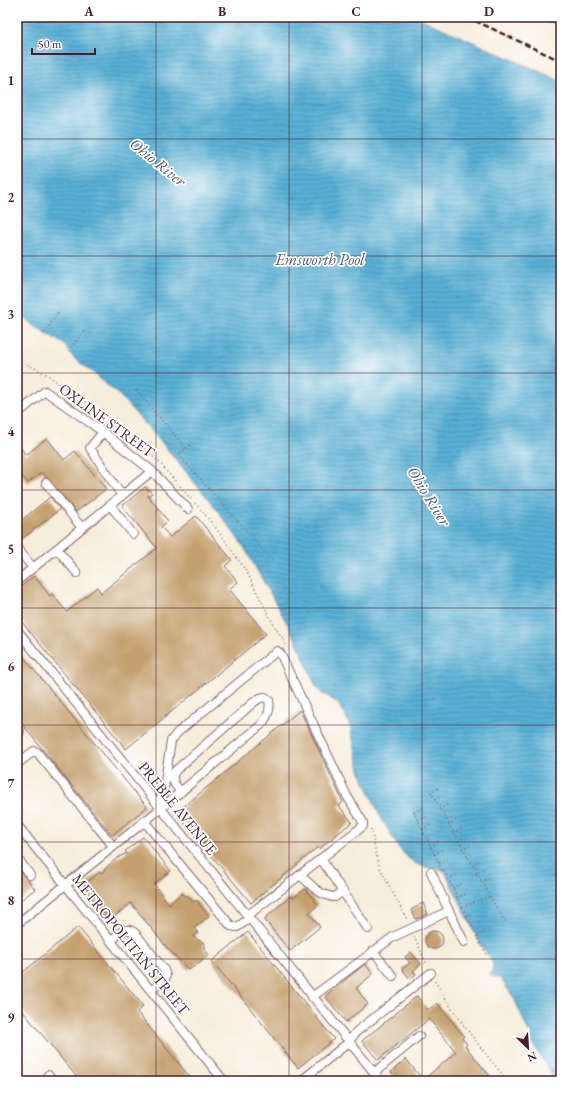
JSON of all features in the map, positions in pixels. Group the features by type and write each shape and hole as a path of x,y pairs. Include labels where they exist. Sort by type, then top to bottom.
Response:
{"main road":[{"path":"551,17 561,22"}],"street":[{"name":"OXLINE STREET","path":"17,414 45,391 104,432 152,471 188,509"},
{"path":"104,432 90,448 122,496"},
{"path":"17,581 152,471"},
{"path":"46,483 82,528"},
{"path":"110,505 133,534"},
{"path":"17,548 33,568"},
{"path":"57,549 77,572"},
{"name":"PREBLE AVENUE","path":"17,630 381,1081"},
{"path":"144,821 231,926 237,928 248,917 363,826 363,822 347,796 280,653 276,651 177,733 171,741 163,795 159,806"},
{"path":"17,924 114,846 144,821 159,806 181,792 261,725 269,714 269,700 265,697 254,702 175,772 172,776 172,781 181,792"},
{"path":"17,764 34,751 37,752 114,846"},
{"name":"METROPOLITAN STREET","path":"17,825 224,1081"},
{"path":"17,858 30,874"},
{"path":"321,859 368,929"},
{"path":"431,872 464,942"},
{"path":"300,875 327,897 335,897 343,891"},
{"path":"310,994 374,951 393,936 449,912"},
{"path":"111,941 122,931 127,929 132,930 136,934 164,970 166,975 165,979 151,991"},
{"path":"374,951 393,976"},
{"path":"301,1081 349,1042 356,1032 430,973"},
{"path":"374,1073 419,1036"}],"path":[{"path":"44,333 58,312"},
{"path":"68,351 84,331"},
{"path":"17,359 46,374 104,415 157,460"},
{"path":"136,390 186,448"},
{"path":"174,458 193,443"},
{"path":"178,455 273,561"},
{"path":"438,788 431,792 439,809 506,924"},
{"path":"435,800 442,796"},
{"path":"439,809 447,805"},
{"path":"422,808 414,812 434,854 487,954"},
{"path":"444,817 452,813"},
{"path":"418,820 426,817"},
{"path":"448,825 456,821"},
{"path":"422,829 430,825"},
{"path":"453,833 461,829"},
{"path":"426,837 434,834"},
{"path":"458,841 465,837"},
{"path":"430,846 438,842"},
{"path":"462,849 470,845"},
{"path":"434,854 442,850"},
{"path":"467,857 474,853"},
{"path":"439,863 446,859"},
{"path":"472,866 479,861"},
{"path":"443,871 454,866"},
{"path":"476,874 484,870"},
{"path":"448,879 458,874"},
{"path":"481,882 488,878"},
{"path":"453,888 461,884"},
{"path":"486,890 493,886"},
{"path":"457,898 467,893"},
{"path":"462,907 489,896"},
{"path":"466,916 476,911"},
{"path":"471,925 480,921"},
{"path":"477,936 488,930"}],"water":[{"name":"Emsworth Pool","path":"17,17 417,17 561,81 561,1081 556,1081 537,1051 514,998 500,978 491,976 490,973 493,965 491,960 480,943 445,872 416,864 398,847 380,816 361,773 350,727 345,714 338,704 321,693 316,686 296,640 244,547 215,507 163,444 121,397 72,356 64,344 34,326 28,320 17,315"}],"building":[{"path":"47,438 64,460 75,451 106,489 76,512 42,472 28,483 17,470 17,443 26,455"},
{"path":"145,487 152,493 148,496 168,521 161,527 170,537 196,516 232,560 225,566 238,582 229,589 266,634 126,749 17,616 17,590 34,576 50,596 52,594 67,612 97,587 101,593 157,548 122,506"},
{"path":"50,497 60,509 17,543 17,524"},
{"path":"17,649 147,807 112,835 17,718"},
{"path":"300,710 343,802 339,806 352,822 319,849 318,847 251,903 176,813"},
{"path":"143,837 171,871 154,884 169,904 182,893 185,897 187,895 193,902 196,900 209,916 194,928 198,933 193,937 204,943 204,949 209,955 189,970 168,949 131,903 113,918 108,918 84,888 85,884 100,872 102,873 119,857 127,853 125,851"},
{"path":"17,867 35,889 17,903"},
{"path":"305,889 318,905 309,913 320,927 290,951 264,919 291,896 293,898"},
{"path":"423,903 428,914 416,919 411,910"},
{"path":"78,927 143,1006 137,1012 193,1081 80,1081 17,1004 17,977"},
{"path":"434,931 440,934 443,940 440,946 434,949 428,946 425,940 428,934"},
{"path":"248,932 334,1039 298,1068 212,961"},
{"path":"411,952 421,964 413,971 416,974 410,979 402,969 410,963 405,957"},
{"path":"365,964 373,974 356,988 368,1004 346,1022 325,996"},
{"path":"417,996 428,1010 437,1003 464,1036 462,1038 467,1044 465,1046 490,1076 483,1081 398,1081 391,1072 406,1059 423,1080 456,1052 429,1019 378,1060 362,1041"}],"railway":[{"path":"467,17 561,61"}],"water label":[{"name":"Ohio River","path":"158,162"},
{"name":"Ohio River","path":"429,496"}]}
